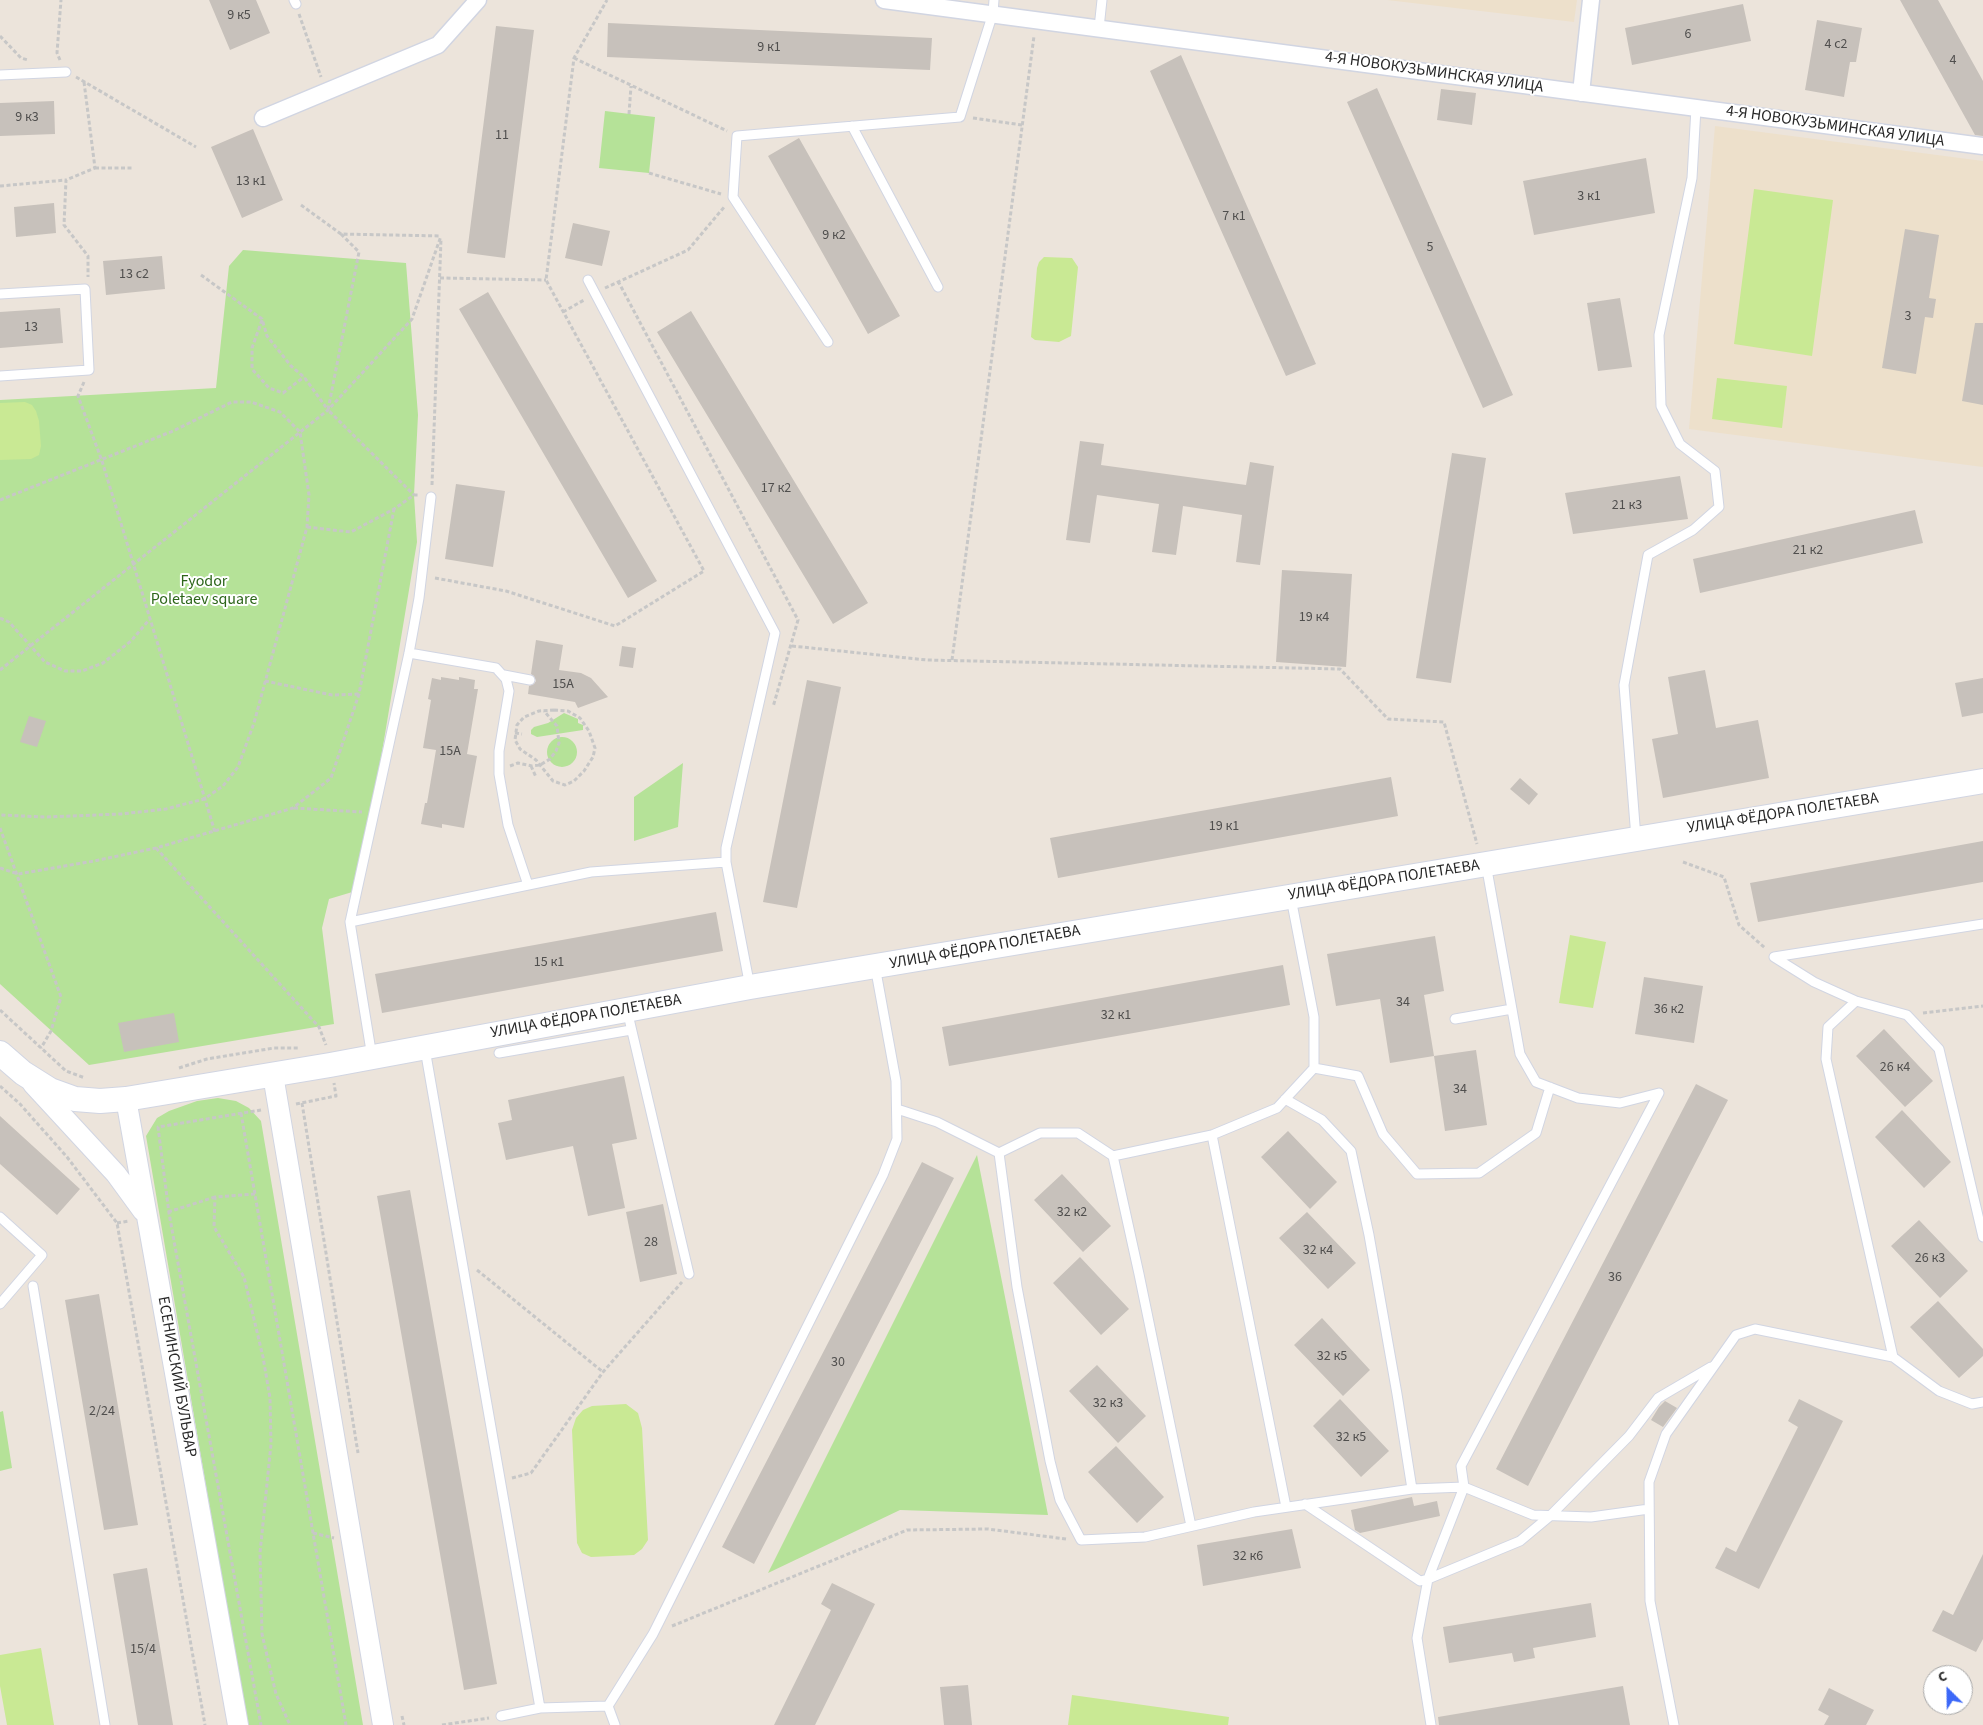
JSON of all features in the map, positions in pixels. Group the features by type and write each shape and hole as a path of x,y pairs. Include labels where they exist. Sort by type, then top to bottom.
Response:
{"main road":[{"name":"УЛИЦА ФЁДОРА ПОЛЕТАЕВА","path":"0,1053 23,1073 50,1090 75,1099 100,1101 126,1099 330,1065 424,1046 629,1020 750,987 1290,896 1481,854 1636,839 1983,781"}],"street":[{"path":"263,118 438,45 478,0"},
{"name":"4-Я НОВОКУЗЬМИНСКАЯ УЛИЦА","path":"884,0 994,7 1036,19 1099,28 1983,146"},
{"path":"1582,93 1592,0"},
{"name":"ЕСЕНИНСКИЙ БУЛЬВАР","path":"23,1073 116,1174 147,1217 238,1725"},
{"path":"273,1075 383,1725"},
{"path":"126,1099 147,1217"}],"lane":[{"path":"1099,28 1102,0"},
{"path":"828,342 733,198 737,136 960,117 994,7"},
{"path":"0,74 66,72"},
{"path":"1636,839 1624,685 1648,555 1693,530 1719,507 1715,471 1680,444 1661,406 1659,335 1692,178 1696,108"},
{"path":"852,126 938,287"},
{"path":"588,280 775,633 726,848 726,862 750,987"},
{"path":"0,294 85,289 89,370 0,376"},
{"path":"372,1057 350,922 409,653 422,576 431,497"},
{"path":"409,653 496,668 504,676 509,691 499,751 499,774 508,824 528,885"},
{"path":"504,676 530,680"},
{"path":"1431,1725 1417,1638 1428,1579 1464,1487 1461,1466 1659,1093 1620,1104 1578,1098 1536,1082 1520,1054 1481,854"},
{"path":"350,922 591,872 726,862"},
{"path":"1113,1156 1212,1135 1277,1108 1314,1068 1314,1017 1290,896"},
{"path":"1774,957 1983,924"},
{"path":"1774,957 1814,982 1856,1001 1907,1015 1939,1049 1983,1237"},
{"path":"608,1706 653,1634 883,1175 897,1139 896,1081 875,966"},
{"path":"1856,1001 1828,1027 1826,1059 1893,1357"},
{"path":"1455,1020 1512,1009"},
{"path":"499,1053 629,1020 689,1274"},
{"path":"424,1046 540,1708"},
{"path":"1314,1068 1358,1076 1383,1134 1417,1174 1479,1172 1536,1133 1550,1087"},
{"path":"1285,1099 1322,1120 1351,1151 1369,1235 1412,1489"},
{"path":"897,1109 937,1122 999,1153"},
{"path":"999,1153 1040,1134 1078,1133 1113,1156 1191,1526"},
{"path":"1212,1135 1286,1507"},
{"path":"999,1153 1017,1287 1050,1461 1060,1500 1081,1540 1145,1537 1254,1512 1412,1489 1464,1487 1533,1515 1591,1516 1649,1509"},
{"path":"0,1217 42,1255 0,1304"},
{"path":"33,1286 105,1725"},
{"path":"1674,1725 1650,1601 1649,1482 1666,1434 1736,1335 1755,1329 1893,1357 1939,1391 1972,1404 1983,1402"},
{"path":"1305,1504 1420,1581 1428,1579 1520,1541 1550,1516 1629,1436 1658,1398 1715,1364"},
{"path":"500,1716 540,1708 608,1706"},
{"path":"608,1706 615,1725"}],"path":[{"path":"61,0 57,53 66,72 196,147"},
{"path":"422,576 506,591 615,626 704,571 546,280 574,58 607,0"},
{"path":"295,2 326,92"},
{"path":"952,660 1036,19"},
{"path":"0,36 21,58 30,60"},
{"path":"574,58 737,136"},
{"path":"84,82 96,168"},
{"path":"629,114 631,86"},
{"path":"960,117 1022,125"},
{"path":"0,186 66,180 96,168 134,168"},
{"path":"563,312 618,281 688,250 733,198 649,173"},
{"path":"66,180 64,224 88,256 88,284"},
{"path":"301,205 341,234 359,252 328,410"},
{"path":"341,234 441,236"},
{"path":"201,275 262,319 267,336 291,366 304,377 328,410 414,495 431,497 441,236"},
{"path":"0,670 328,410 412,320 441,236"},
{"path":"440,278 546,280"},
{"path":"262,319 252,348 252,369 269,388 283,393 304,377"},
{"path":"89,370 78,396 102,461 215,832"},
{"path":"0,500 102,461 173,431 232,402 252,402 280,412 300,432 309,495 307,527 254,723 238,767 223,786 204,799 166,809 121,814 45,818 0,815"},
{"path":"307,527 351,532 394,509 414,495"},
{"path":"293,808 332,778 359,694 394,509"},
{"path":"0,618 9,622 45,662 65,672 82,671 103,663 131,641 150,620"},
{"path":"792,646 927,660 1340,669 1388,719 1444,722 1481,854"},
{"path":"265,681 332,695 359,694"},
{"path":"499,774 516,764 540,765 553,756 559,743 557,726 543,710"},
{"path":"543,710 563,710 576,715 588,727 593,740 595,752 584,771 568,784 562,785 553,781 540,765 520,749 515,740 517,725 524,717 543,710"},
{"path":"530,766 536,777"},
{"path":"0,868 18,874 94,861 156,848 293,808 372,812"},
{"path":"0,828 61,997 51,1031 41,1048"},
{"path":"156,848 319,1027 326,1043 336,1096 278,1108 158,1126 169,1213 261,1725"},
{"path":"1683,862 1724,877 1739,925 1774,957"},
{"path":"1907,1015 1983,1006"},
{"path":"0,1086 20,1104 66,1157 117,1224 205,1725"},
{"path":"302,1103 358,1457"},
{"path":"241,1113 346,1725"},
{"path":"169,1213 215,1197 255,1194"},
{"path":"215,1197 214,1228 244,1277 263,1357 270,1398 271,1444 260,1553 262,1634 276,1694 286,1720 290,1725"},
{"path":"461,1256 602,1372"},
{"path":"501,1481 531,1473 602,1372 689,1274"},
{"path":"653,1634 908,1530 988,1529 1081,1540"},
{"path":"402,1716 404,1725"},
{"path":"442,1725 500,1716"},
{"path":"285,1725 286,1720"}],"shaded area":[{"path":"1387,0 1577,0 1574,22"},
{"path":"1715,126 1983,161 1983,467 1689,429"}],"green space":[{"path":"605,111 655,117 649,173 599,168"},
{"path":"1754,189 1833,200 1812,356 1734,344"},
{"name":"Fyodor Poletaev square","path":"243,250 406,263 418,415 414,495 417,542 359,890 329,899 322,928 334,1024 89,1065 0,984 0,400 216,388 229,266"},
{"path":"1044,257 1072,258 1078,267 1071,336 1059,342 1035,340 1031,337 1037,268 1039,262"},
{"path":"1717,378 1787,386 1782,428 1712,419"},
{"path":"25,402 32,405 39,421 41,446 39,455 31,459 0,460 0,403"},
{"path":"564,713 578,719 578,723 583,725 583,730 537,737 531,734 531,730 534,727 548,723"},
{"path":"562,737 568,738 576,746 576,758 568,766 562,767 556,766 548,758 547,752 548,746 556,738"},
{"path":"683,763 678,827 634,841 634,797"},
{"path":"1570,935 1606,942 1593,1008 1559,1003"},
{"path":"218,1098 236,1101 249,1108 261,1121 363,1725 247,1725 146,1136 157,1118 169,1111 197,1101"},
{"path":"977,1155 1048,1515 900,1510 768,1573"},
{"path":"626,1404 638,1413 642,1428 648,1540 642,1549 634,1555 591,1557 582,1553 577,1543 572,1430 576,1418 583,1410 592,1406"},
{"path":"3,1411 12,1468 0,1471 0,1412"},
{"path":"41,1648 54,1725 7,1725 0,1686 0,1655"},
{"path":"1072,1695 1229,1717 1228,1725 1068,1725"}],"building":[{"path":"209,0 256,0 270,33 230,50"},
{"path":"1900,0 1938,0 1983,81 1983,136 1975,135"},
{"path":"1743,4 1751,41 1632,65 1625,28"},
{"path":"1817,20 1862,28 1856,62 1850,62 1844,97 1805,90"},
{"path":"608,23 932,38 930,70 607,57"},
{"path":"496,26 534,30 505,258 467,253"},
{"path":"1181,55 1316,364 1286,376 1150,71"},
{"path":"1377,88 1513,395 1483,408 1347,102"},
{"path":"1441,89 1476,93 1472,125 1437,120"},
{"path":"54,101 55,134 0,136 0,103"},
{"path":"253,129 283,200 242,218 211,147"},
{"path":"799,138 900,316 868,334 768,156"},
{"path":"1646,158 1655,213 1534,235 1523,181"},
{"path":"54,203 56,233 16,237 14,207"},
{"path":"573,223 610,231 602,266 565,258"},
{"path":"1905,229 1939,235 1929,298 1936,299 1933,318 1925,317 1916,374 1882,368"},
{"path":"162,256 165,289 106,295 103,261"},
{"path":"488,292 657,581 628,598 459,309"},
{"path":"1620,298 1632,367 1598,371 1587,303"},
{"path":"60,308 63,343 0,348 0,312"},
{"path":"691,311 868,603 833,624 657,332"},
{"path":"1975,323 1983,323 1983,405 1962,401"},
{"path":"1080,441 1104,444 1101,465 1246,485 1250,462 1274,466 1260,565 1236,562 1242,515 1183,506 1176,555 1152,552 1159,504 1097,495 1090,543 1066,540"},
{"path":"1452,453 1486,458 1451,683 1416,678"},
{"path":"1680,476 1688,519 1573,534 1565,493"},
{"path":"456,484 505,491 493,567 445,559"},
{"path":"1915,510 1923,543 1700,593 1693,559"},
{"path":"1282,570 1352,574 1346,667 1276,662"},
{"path":"536,640 563,645 559,670 581,673 591,678 608,697 578,708 575,702 528,694 529,686 536,681 531,674"},
{"path":"622,646 636,648 633,668 619,666"},
{"path":"1705,670 1716,728 1758,720 1769,778 1663,798 1652,739 1678,734 1668,677"},
{"path":"441,677 459,680 459,677 475,680 474,689 478,689 467,754 477,756 464,828 442,824 442,828 421,824 425,803 427,803 436,750 423,748 431,700 428,699 432,678 441,680"},
{"path":"1983,678 1983,713 1962,717 1955,683"},
{"path":"807,680 841,687 797,908 763,902"},
{"path":"29,716 46,721 37,747 20,742"},
{"path":"1391,777 1398,816 1058,878 1050,838"},
{"path":"1520,778 1538,794 1529,805 1510,789"},
{"path":"1983,841 1983,882 1758,922 1750,883"},
{"path":"716,912 723,951 382,1013 375,974"},
{"path":"1435,936 1444,991 1424,995 1434,1056 1390,1063 1380,999 1336,1006 1327,954"},
{"path":"1283,965 1290,1005 949,1066 942,1027"},
{"path":"1644,977 1703,986 1694,1043 1635,1034"},
{"path":"174,1013 179,1042 124,1052 118,1023"},
{"path":"1884,1029 1933,1081 1905,1107 1856,1056"},
{"path":"1476,1050 1487,1125 1445,1131 1434,1056"},
{"path":"624,1076 637,1139 612,1144 625,1208 588,1216 573,1146 506,1160 498,1123 512,1120 508,1100"},
{"path":"1696,1084 1728,1100 1528,1486 1496,1469"},
{"path":"1902,1110 1951,1162 1924,1188 1875,1137"},
{"path":"0,1116 80,1189 57,1215 0,1164"},
{"path":"1288,1131 1337,1182 1310,1209 1261,1157"},
{"path":"922,1162 954,1178 754,1564 722,1547"},
{"path":"1062,1174 1111,1226 1083,1252 1034,1200"},
{"path":"410,1190 497,1684 464,1690 377,1196"},
{"path":"663,1204 677,1274 640,1282 626,1212"},
{"path":"1307,1212 1356,1263 1328,1289 1279,1238"},
{"path":"1919,1220 1968,1271 1940,1298 1891,1246"},
{"path":"1080,1257 1129,1309 1101,1335 1053,1283"},
{"path":"99,1294 138,1525 104,1530 65,1300"},
{"path":"1938,1301 1983,1349 1983,1356 1959,1378 1910,1327"},
{"path":"1322,1318 1370,1370 1343,1396 1294,1345"},
{"path":"1097,1365 1146,1416 1118,1443 1069,1391"},
{"path":"1340,1399 1389,1451 1361,1477 1313,1426"},
{"path":"1799,1399 1843,1421 1759,1589 1715,1568 1726,1547 1736,1552 1798,1427 1788,1421"},
{"path":"1665,1401 1677,1408 1663,1427 1651,1420"},
{"path":"1116,1446 1164,1497 1137,1523 1088,1472"},
{"path":"1412,1497 1414,1506 1437,1501 1440,1516 1360,1533 1355,1530 1351,1510"},
{"path":"1292,1529 1301,1568 1203,1586 1197,1545"},
{"path":"1983,1554 1983,1639 1976,1652 1932,1631 1943,1610 1953,1615"},
{"path":"147,1568 173,1725 138,1725 113,1574"},
{"path":"832,1583 875,1604 815,1725 774,1725 831,1610 821,1604"},
{"path":"1591,1603 1596,1637 1533,1648 1535,1658 1514,1662 1512,1653 1449,1663 1443,1627"},
{"path":"968,1685 972,1725 944,1725 940,1687"},
{"path":"1623,1686 1630,1725 1439,1725 1438,1717"},
{"path":"1829,1688 1874,1710 1866,1725 1824,1725 1829,1716 1818,1710"}]}
